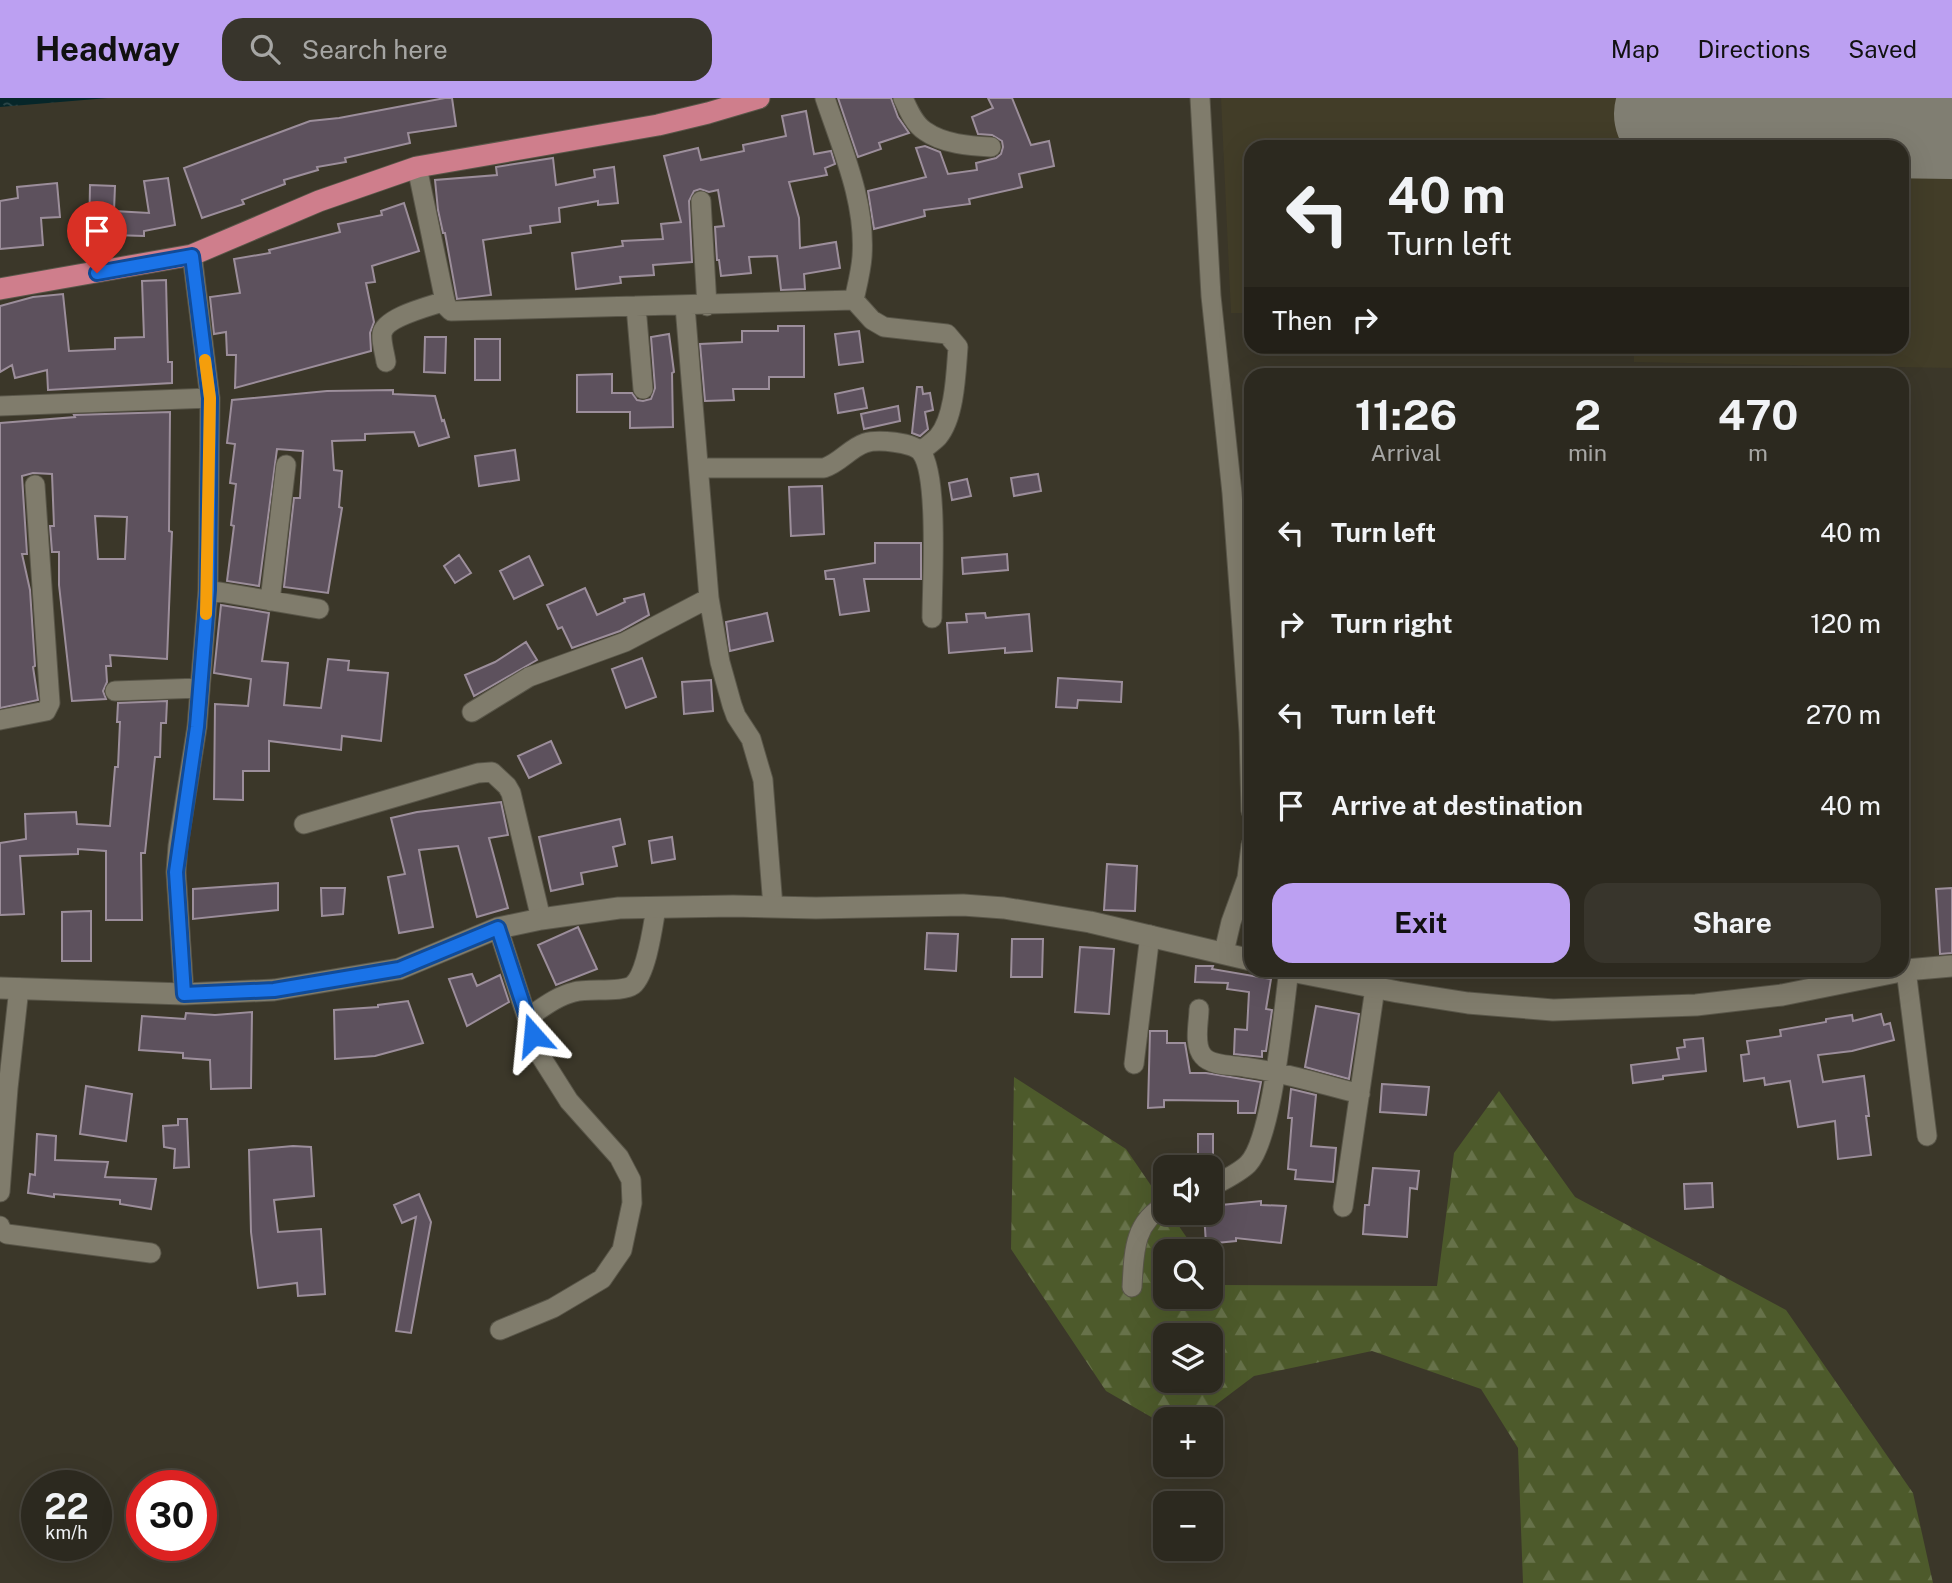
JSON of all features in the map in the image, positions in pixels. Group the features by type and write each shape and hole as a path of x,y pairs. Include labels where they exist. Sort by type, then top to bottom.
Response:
{"highway":[{"path":"0,289 192,256 320,201 417,167 659,125 759,98"}],"street":[{"path":"825,98 854,183 860,213 862,256 854,300"},
{"path":"903,98 910,114 924,131 970,146 991,147"},
{"path":"1200,98 1211,296 1232,493 1244,658"},
{"path":"417,167 445,301 451,311 854,300 878,325 947,334 958,347 956,384 939,435 921,451"},
{"path":"701,201 707,306"},
{"path":"184,994 176,872 200,688 208,590 210,398 192,256"},
{"path":"386,362 382,333 385,327 399,317 445,301"},
{"path":"636,306 643,389"},
{"path":"685,306 709,598 720,662 732,705 751,739 762,780 773,907"},
{"path":"0,406 210,398"},
{"path":"699,468 824,468 835,465 861,445 873,442 907,443 921,451 928,468 932,508 932,618"},
{"path":"270,601 286,465"},
{"path":"0,720 46,711 50,703 34,485"},
{"path":"208,590 319,608"},
{"path":"472,712 529,677 625,642 709,598"},
{"path":"115,691 200,688"},
{"path":"304,824 478,773 492,772 511,793 541,919"},
{"path":"1224,952 1244,886"},
{"path":"0,1192 8,1088 10,988 184,994 274,990 399,969 498,928 619,908 990,906 1090,922 1244,958"},
{"path":"527,1018 570,992 633,985 645,958 656,908"},
{"path":"498,928 538,1052 569,1101 619,1157 631,1180 632,1203 622,1250 601,1279 553,1308 500,1330"},
{"path":"1134,1064 1150,936"},
{"path":"1909,970 1952,966"},
{"path":"1223,1179 1247,1164 1258,1147 1269,1109 1287,977"},
{"path":"1322,977 1468,1003 1553,1010 1696,1005 1782,995 1871,977"},
{"path":"1907,977 1927,1136"},
{"path":"1343,1207 1375,988"},
{"path":"1199,1009 1198,1042 1203,1057 1213,1062 1275,1073 1360,1094"},
{"path":"1132,1287 1138,1234 1147,1218 1153,1214"},
{"path":"0,1226 7,1234 150,1253"}],"shaded area":[{"path":"1221,98 1952,98 1952,368 1634,362 1634,354 1909,354 1909,140 1244,140 1244,313 1231,313"}],"green space":[{"path":"1014,1077 1126,1149 1153,1188 1153,1225 1178,1225 1188,1239 1153,1239 1153,1309 1223,1309 1223,1285 1437,1286 1454,1153 1499,1091 1575,1197 1786,1310 1913,1493 1933,1583 1523,1583 1518,1448 1481,1389 1372,1351 1254,1376 1213,1407 1153,1407 1153,1418 1106,1391 1011,1249"}],"water":[{"path":"0,98 108,98 0,107"}],"building":[{"path":"452,98 456,126 408,133 410,143 345,158 346,162 317,167 318,170 284,180 285,184 242,200 244,204 202,218 184,168 310,121"},
{"path":"838,98 891,98 898,117 909,133 879,143 881,149 858,157"},
{"path":"988,98 1012,98 1031,145 1049,141 1054,166 1019,174 1022,187 969,199 970,204 924,210 925,216 874,229 868,191 926,177 916,148 925,146 940,152 948,174 977,170 976,163 1001,154 1002,141 992,135 978,134 972,117 993,108"},
{"path":"806,111 814,154 831,151 835,164 825,168 827,175 789,182 799,218 800,248 836,242 840,268 804,274 805,289 781,290 777,256 749,257 751,273 721,276 715,227 724,226 718,190 709,192 700,189 694,191 689,201 692,262 653,265 654,275 620,277 621,283 576,289 572,253 623,246 622,241 663,239 661,224 681,222 664,156 698,148 701,160 744,151 743,145 786,136 782,116"},
{"path":"553,158 556,185 595,177 594,170 614,167 618,203 598,205 598,201 559,208 560,222 530,226 531,233 483,240 491,295 457,299 438,210 435,180 497,175 496,167"},
{"path":"168,178 175,225 144,231 144,236 113,235 113,244 89,243 90,185 115,186 114,211 149,213 144,181"},
{"path":"57,183 60,217 41,218 43,245 0,249 0,201 18,198 17,187"},
{"path":"404,203 419,251 372,266 375,282 366,283 374,322 370,333 371,351 235,388 236,355 227,355 226,332 214,334 210,297 240,293 234,259 270,253 269,250 340,232 338,224 382,215 381,211"},
{"path":"166,280 168,362 172,362 172,383 48,390 47,370 15,378 12,365 0,372 0,306 33,297 63,294 69,351 115,349 115,338 144,337 142,281"},
{"path":"778,326 804,326 804,377 769,377 769,389 733,389 734,400 705,401 700,344 742,342 742,331 778,331"},
{"path":"859,331 863,362 839,365 835,334"},
{"path":"669,334 674,372 673,427 630,428 630,412 577,412 577,375 612,374 612,393 632,393 637,400 643,401 651,399 655,388 651,337"},
{"path":"425,337 446,337 445,373 424,372"},
{"path":"475,339 500,339 500,380 475,380"},
{"path":"917,387 922,387 923,394 930,393 933,410 925,412 928,429 920,436 912,433"},
{"path":"863,388 867,408 838,413 835,394"},
{"path":"393,390 393,394 435,396 449,437 419,446 414,432 365,434 365,440 332,441 334,470 342,471 339,507 342,508 328,593 284,587 294,498 300,498 303,451 277,449 259,586 227,581 236,484 230,483 235,444 227,443 232,400 327,391"},
{"path":"898,406 900,421 864,429 861,414"},
{"path":"170,412 169,531 172,532 167,659 110,655 111,666 106,666 107,682 103,691 106,699 72,701 59,585 59,552 52,552 52,474 33,473 22,476 27,554 22,554 30,590 33,667 38,700 0,708 0,423 75,417 74,415","holes":["95,516 127,517 125,559 98,559"]},
{"path":"515,450 519,480 479,486 475,456"},
{"path":"1038,474 1041,491 1014,496 1011,478"},
{"path":"967,479 971,496 952,500 949,483"},
{"path":"822,486 824,534 791,536 789,487"},
{"path":"875,543 921,543 921,579 864,579 869,611 840,615 834,579 826,579 825,571 875,563"},
{"path":"1007,554 1008,570 963,574 962,558"},
{"path":"459,555 471,573 455,583 444,566"},
{"path":"529,556 543,585 514,599 500,571"},
{"path":"585,588 597,615 625,602 624,599 644,594 649,615 620,631 572,648 562,627 558,629 547,605"},
{"path":"221,605 269,613 262,661 288,663 284,705 321,708 328,659 349,661 348,670 388,673 381,741 342,736 341,750 269,741 269,771 243,771 243,800 214,799 215,704 248,706 251,679 214,673"},
{"path":"767,613 773,641 730,651 726,622"},
{"path":"985,613 986,618 1029,614 1032,651 1005,653 1005,648 949,653 947,623 967,622 966,614"},
{"path":"526,642 537,660 474,696 465,675 495,662"},
{"path":"642,658 656,697 626,708 612,669"},
{"path":"1058,678 1122,682 1121,702 1078,700 1077,708 1056,707"},
{"path":"711,680 713,711 684,714 682,682"},
{"path":"167,701 166,723 161,723 160,757 155,757 145,853 141,853 142,920 106,920 106,851 78,849 78,854 20,856 24,914 0,915 0,843 26,839 25,814 76,812 77,824 110,826 115,767 118,767 118,703"},
{"path":"551,741 561,763 529,778 518,756"},
{"path":"501,802 508,835 489,838 508,908 477,917 458,846 419,850 433,927 399,933 388,877 405,874 391,818 417,812"},
{"path":"620,819 625,844 613,847 617,866 581,873 583,884 551,891 539,837"},
{"path":"672,837 675,859 652,863 649,841"},
{"path":"1107,864 1137,866 1135,911 1104,910"},
{"path":"278,883 278,910 193,919 193,889"},
{"path":"321,888 345,888 343,914 322,916"},
{"path":"1952,888 1952,953 1940,954 1936,889"},
{"path":"91,911 91,961 62,961 62,912"},
{"path":"578,927 597,969 556,985 538,945"},
{"path":"927,933 958,934 956,971 925,969"},
{"path":"1012,939 1043,939 1042,977 1011,977"},
{"path":"1080,947 1114,949 1109,1014 1075,1012"},
{"path":"1196,966 1213,966 1212,969 1244,974 1244,977 1271,979 1266,1009 1272,1010 1266,1051 1262,1051 1262,1057 1234,1054 1235,1029 1247,1030 1249,992 1227,989 1228,983 1195,982"},
{"path":"472,974 477,986 500,975 509,1002 467,1026 449,979"},
{"path":"408,1001 423,1043 375,1056 335,1059 334,1010 378,1007"},
{"path":"1316,1006 1359,1014 1349,1079 1305,1067"},
{"path":"252,1012 251,1088 211,1089 210,1060 183,1058 183,1053 139,1050 142,1016 185,1019 186,1013 215,1015"},
{"path":"1881,1014 1884,1025 1890,1023 1894,1040 1852,1051 1818,1055 1823,1082 1864,1076 1871,1155 1838,1159 1835,1121 1798,1127 1790,1081 1765,1085 1764,1078 1744,1081 1741,1055 1749,1054 1747,1041 1781,1036 1780,1030 1826,1022 1826,1019 1852,1015 1853,1021"},
{"path":"1150,1031 1167,1031 1167,1043 1185,1043 1190,1073 1261,1082 1255,1113 1238,1113 1238,1101 1164,1100 1164,1107 1148,1108"},
{"path":"1703,1038 1706,1071 1633,1083 1631,1065 1679,1059 1677,1048 1685,1047 1684,1040"},
{"path":"1382,1084 1429,1087 1426,1115 1380,1112"},
{"path":"86,1086 132,1094 126,1141 80,1134"},
{"path":"1291,1089 1316,1095 1311,1146 1336,1148 1333,1182 1295,1179 1296,1170 1288,1169"},
{"path":"178,1119 187,1119 189,1167 174,1168 175,1149 164,1147 163,1126 178,1125"},
{"path":"37,1134 56,1136 55,1160 108,1162 105,1177 156,1179 151,1209 120,1204 120,1200 28,1193 30,1174 35,1175"},
{"path":"1198,1134 1213,1134 1213,1155 1198,1155"},
{"path":"311,1147 314,1196 274,1200 278,1232 321,1229 325,1294 298,1296 297,1283 258,1288 251,1232 249,1150"},
{"path":"1373,1168 1419,1171 1417,1189 1410,1188 1407,1237 1363,1234 1365,1205 1369,1205"},
{"path":"1712,1183 1713,1207 1685,1209 1684,1184"},
{"path":"419,1194 431,1222 411,1333 396,1331 416,1217 402,1223 394,1205"},
{"path":"1261,1201 1261,1205 1286,1206 1281,1243 1236,1238 1236,1241 1223,1242 1223,1239 1206,1239 1205,1225 1223,1225 1223,1205"}],"runway":[{"path":"1675,114 1952,118"}],"slow traffic":[{"path":"205,360 210,398 206,614"}],"route":[{"path":"97,273 192,256 210,398 208,590 204,649 197,727 176,872 184,994 274,990 399,969 498,928 533,1035"}]}
